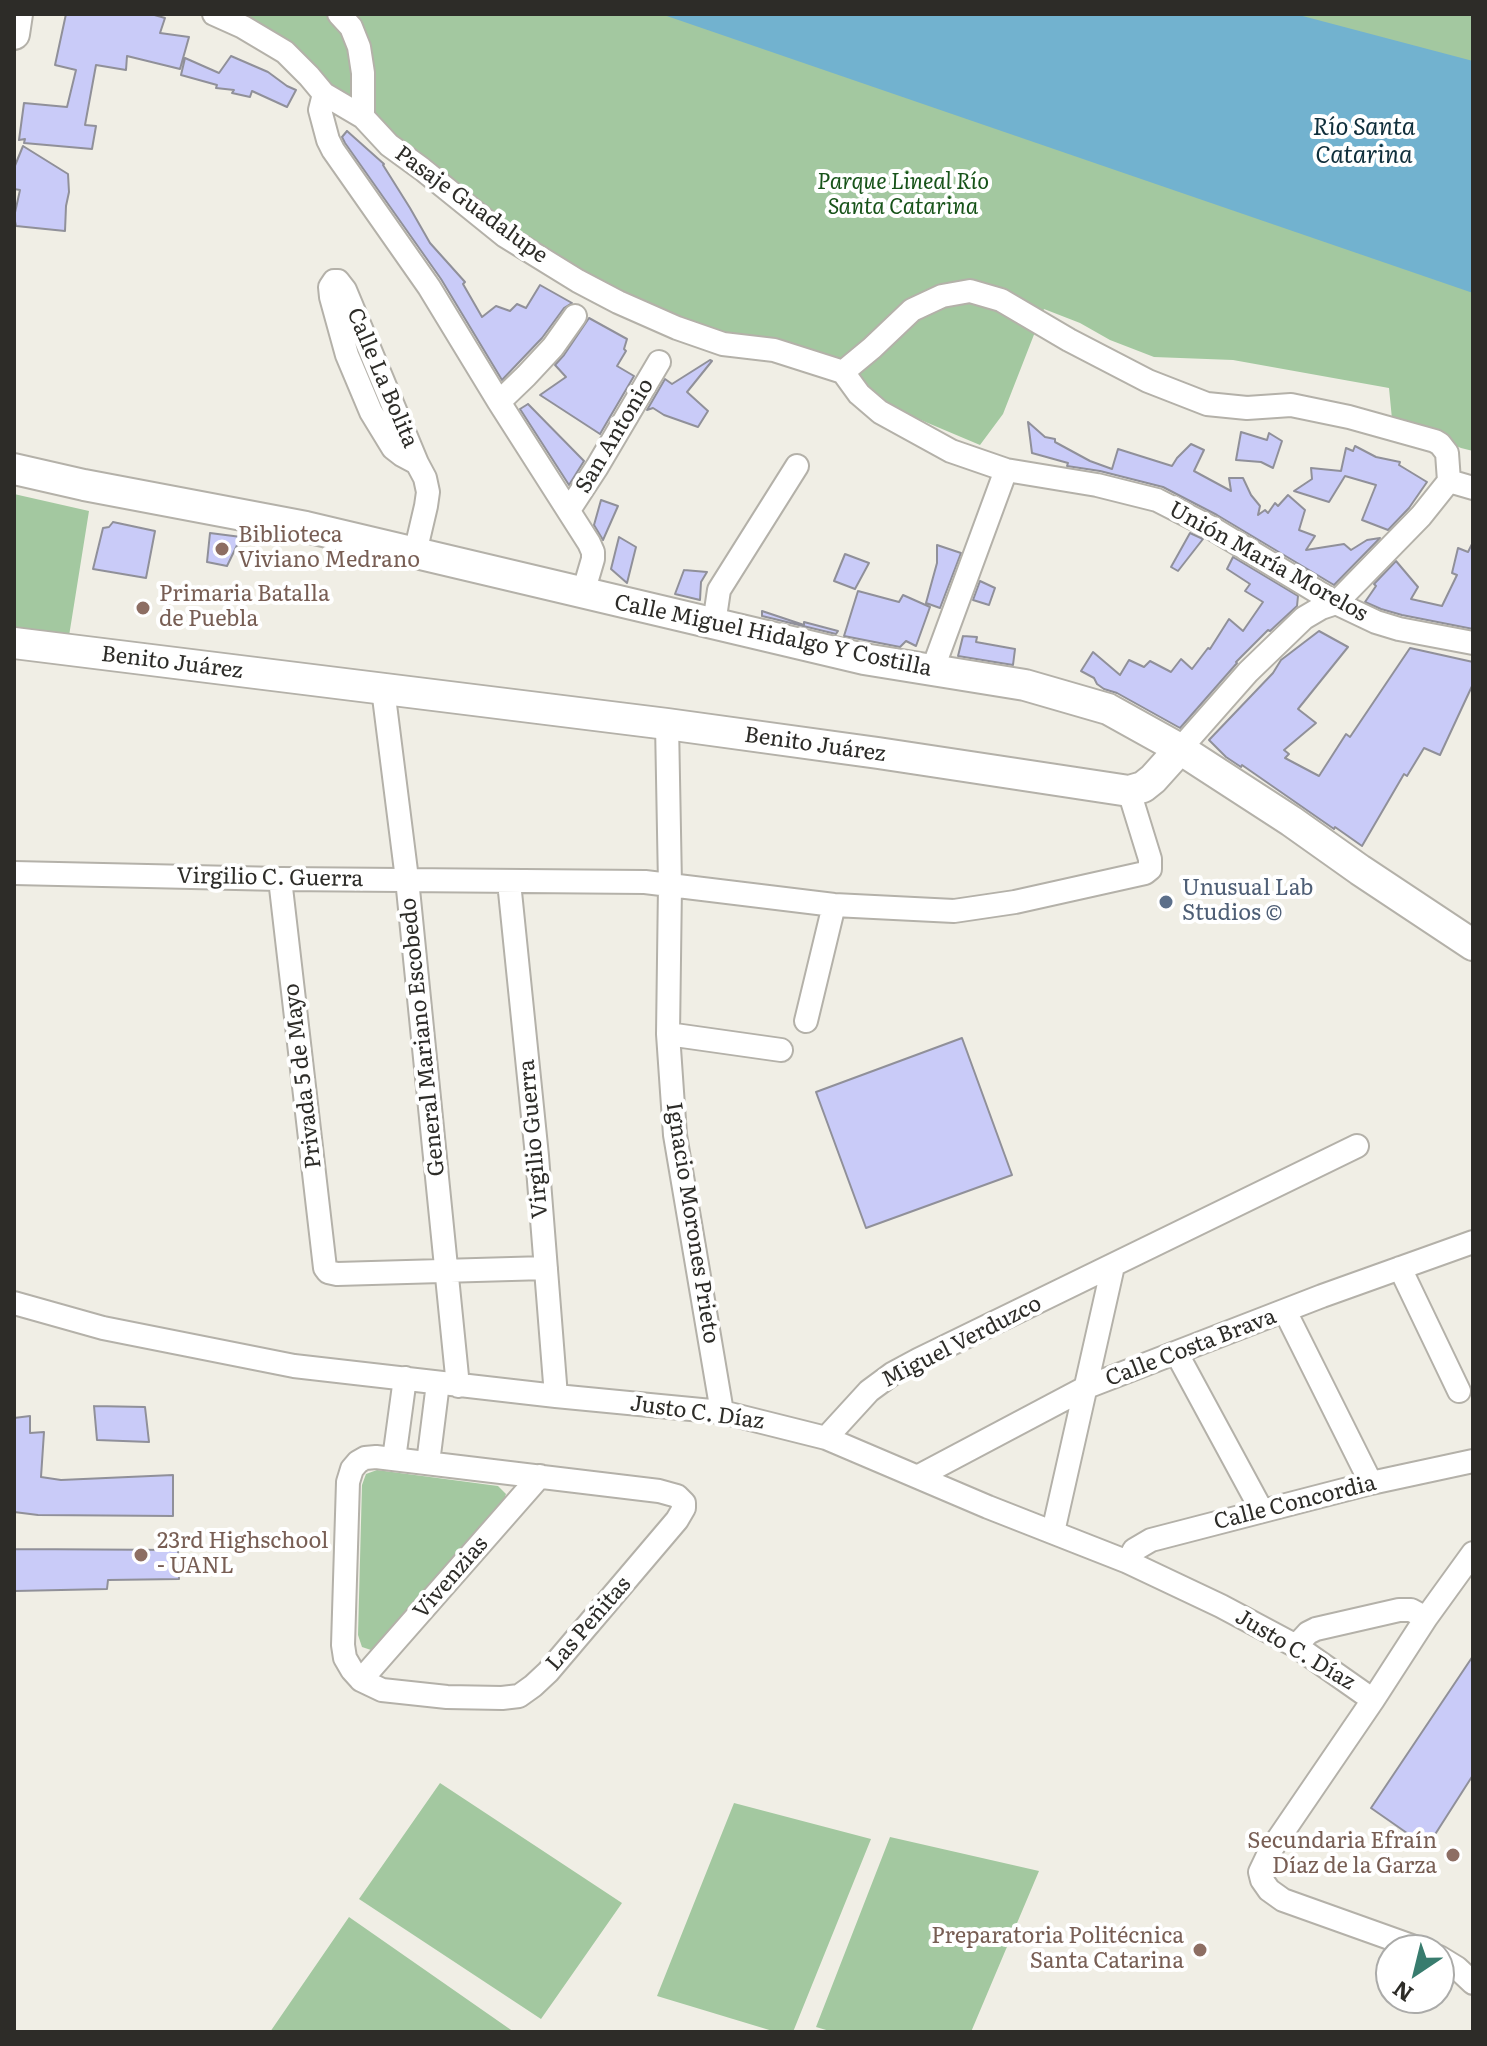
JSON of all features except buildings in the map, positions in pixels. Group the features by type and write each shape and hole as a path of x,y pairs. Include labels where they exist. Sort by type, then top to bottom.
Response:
{"street":[{"path":"14,34 17,14"},
{"name":"Pasaje Guadalupe","path":"214,14 285,52 324,94 363,117 389,145 505,236 578,281 618,302 723,344 774,350 843,372"},
{"path":"339,14 351,27 359,47 363,73 363,117"},
{"path":"324,94 320,110 333,150 429,287 593,552 583,593"},
{"name":"Calle La Bolita","path":"362,391 347,355 331,297 331,285 336,280 345,290 421,470"},
{"path":"670,885 834,905 954,911 1015,902 1140,875 1150,869 1149,853 1129,791 1143,787 1153,779 1248,672 1304,618 1336,603 1421,516 1449,481 1447,453 1435,441 1349,417 1291,405 1247,408 1207,404 1148,381 1001,300 970,291 942,296 912,310 843,372 859,394 880,412 951,451 1006,470 932,671"},
{"path":"499,402 553,347 575,316"},
{"name":"San Antonio","path":"569,510 659,362"},
{"path":"384,383 362,391 393,448 421,470 428,492 415,553"},
{"path":"714,624 719,590 797,466"},
{"name":"Calle Miguel Hidalgo Y Costilla","path":"14,469 306,527 864,659 1025,685 1108,709 1180,749 1473,945"},
{"name":"Unión María Morelos","path":"1006,470 1097,485 1157,500 1210,527 1336,603 1376,622 1473,643"},
{"path":"1449,481 1473,488"},
{"name":"Benito Juárez","path":"14,643 667,724 1129,791"},
{"name":"General Mariano Escobedo","path":"383,689 407,879 446,1272 448,1384 428,1463"},
{"name":"Ignacio Morones Prieto","path":"667,724 670,885 668,1034 675,1135 722,1412"},
{"name":"Virgilio C. Guerra","path":"14,873 645,882 670,885"},
{"name":"Privada 5 de Mayo","path":"280,879 324,1264 328,1272 337,1274 446,1272"},
{"name":"Virgilio Guerra","path":"509,882 556,1396"},
{"path":"806,1021 834,905"},
{"path":"668,1034 781,1050"},
{"name":"Miguel Verduzco","path":"826,1438 869,1391 892,1374 1357,1146"},
{"name":"Calle Costa Brava","path":"919,1476 1087,1387 1322,1296 1473,1242"},
{"path":"1053,1532 1113,1266"},
{"path":"446,1272 546,1268"},
{"path":"1400,1268 1459,1391"},
{"name":"Justo C. Díaz","path":"14,1303 103,1328 249,1359 448,1384 722,1412 826,1438 1128,1562 1221,1606 1296,1646 1373,1700"},
{"path":"1285,1311 1371,1483"},
{"path":"1177,1354 1262,1511"},
{"path":"394,1459 405,1378"},
{"name":"Las Peñitas","path":"365,1458 428,1463 659,1491 677,1496 684,1503 684,1508 548,1672 519,1696 447,1697 382,1690 361,1680 345,1658 348,1482 352,1469 365,1458"},
{"name":"Calle Concordia","path":"1128,1562 1134,1550 1151,1540 1371,1483 1473,1461"},
{"name":"Vivenzias","path":"361,1680 540,1476"},
{"path":"1378,1934 1283,1900 1269,1890 1260,1872 1270,1851 1473,1553"},
{"path":"1296,1646 1316,1629 1399,1610 1411,1610 1426,1618"},
{"path":"1455,1967 1473,1983"}],"green space":[{"name":"Parque Lineal Río Santa Catarina","path":"238,14 1473,14 1473,451 1392,419 1389,388 1233,360 1154,357 1044,309 1003,414 980,445 897,410 839,363 721,334 603,283 514,232"},
{"path":"14,494 89,511 69,636 14,630"},
{"path":"377,1470 498,1486 506,1494 502,1505 380,1645 371,1650 362,1647 358,1635 362,1485 366,1474"},
{"path":"440,1783 622,1903 541,2019 359,1899"},
{"path":"734,1803 871,1839 793,2032 776,2032 657,1996"},
{"path":"890,1837 1039,1871 971,2032 833,2032 816,2027"},
{"path":"349,1917 514,2032 270,2032"}],"water":[{"name":"Río Santa Catarina","path":"661,14 1295,14 1473,61 1473,293"}],"place":[{"name":"Biblioteca Viviano Medrano","path":"222,549"},
{"name":"Primaria Batalla de Puebla","path":"143,608"},
{"name":"Unusual Lab Studios ©","path":"1166,902"},
{"name":"23rd Highschool - UANL","path":"141,1555"},
{"name":"Secundaria Efraín Díaz de la Garza","path":"1453,1855"},
{"name":"Preparatoria Politécnica Santa Catarina","path":"1200,1950"}]}
